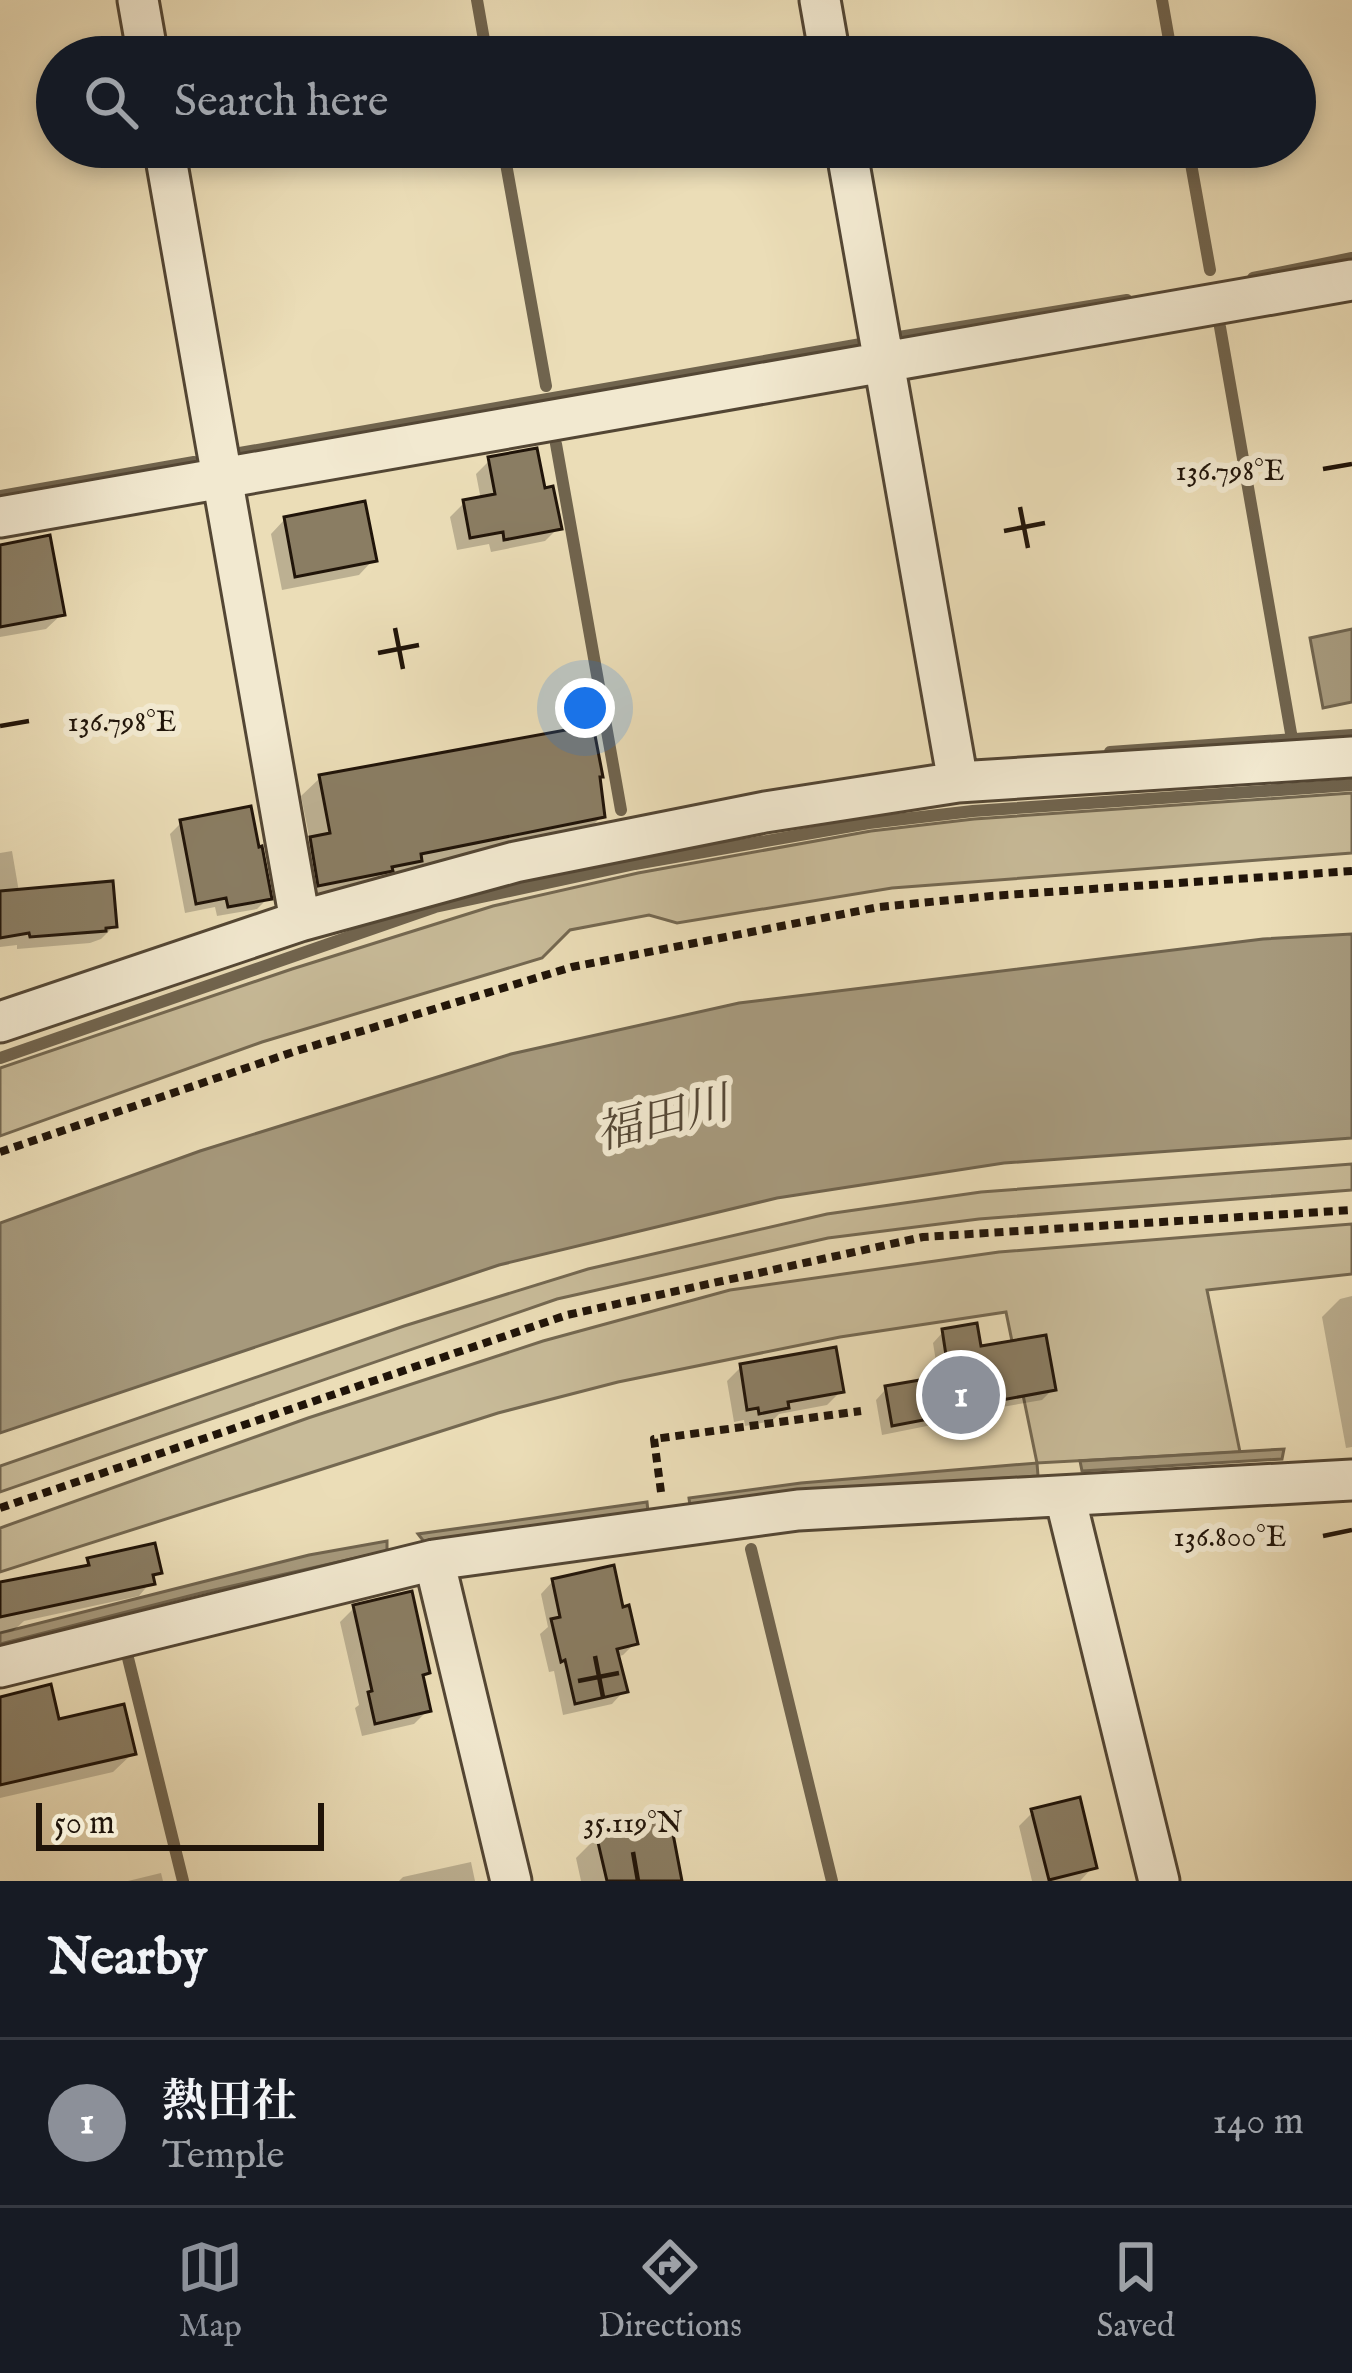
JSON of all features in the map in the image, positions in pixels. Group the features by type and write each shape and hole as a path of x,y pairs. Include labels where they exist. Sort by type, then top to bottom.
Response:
{"street":[{"path":"138,0 144,36"},
{"path":"820,0 826,36"},
{"path":"168,168 300,921"},
{"path":"850,168 958,782"},
{"path":"0,517 1352,280"},
{"path":"0,1022 300,921 515,862 765,812 958,782 1352,757"},
{"path":"0,1667 434,1560 798,1510 1352,1480"},
{"path":"1065,1497 1159,1881"},
{"path":"434,1560 511,1881"}],"path":[{"path":"0,1152 293,1052 572,967 879,908 1352,872"},
{"path":"0,1508 589,1310 923,1237 1352,1210"},
{"path":"666,1528 654,1438 861,1411"}],"shaded area":[{"path":"1352,793 1352,853 892,888 677,923 649,915 570,930 542,958 262,1042 0,1136 0,1068 493,906 638,873 871,831 974,819"},
{"path":"1352,1164 1352,1190 979,1219 828,1238 557,1299 0,1492 0,1466 404,1326 588,1269 827,1214 981,1192"},
{"path":"1352,1224 1352,1274 1207,1290 1240,1452 1037,1463 1006,1312 840,1337 618,1382 498,1413 0,1572 0,1528 308,1418 543,1341 730,1290 999,1252"}],"water":[{"path":"1352,629 1352,702 1323,708 1310,638"},
{"name":"福田川","path":"1352,934 1352,1138 1004,1163 777,1198 499,1265 0,1433 0,1223 200,1151 511,1054 739,1003 1263,939"},
{"path":"1284,1449 1282,1459 1082,1471 1080,1461"},
{"path":"1037,1463 1038,1476 801,1491 690,1506 689,1498 801,1483"},
{"path":"647,1502 648,1512 425,1543 418,1534"},
{"path":"387,1541 387,1551 0,1644 0,1633 309,1555"}],"building":[{"path":"537,448 545,488 553,486 562,529 504,540 503,532 470,538 463,500 495,494 488,457"},
{"path":"365,501 377,561 295,577 284,517"},
{"path":"50,535 65,615 0,627 0,545"},
{"path":"593,725 605,817 421,854 422,861 392,867 393,871 318,886 310,837 330,833 319,775"},
{"path":"251,806 272,899 228,907 226,898 196,904 180,820"},
{"path":"113,881 117,927 0,938 0,891"},
{"path":"977,1323 981,1346 1046,1335 1056,1390 892,1426 885,1386 949,1375 942,1329"},
{"path":"836,1347 844,1392 788,1402 789,1408 759,1414 758,1408 747,1410 740,1364"},
{"path":"155,1543 162,1573 153,1575 155,1584 0,1617 0,1582 89,1565 87,1558"},
{"path":"614,1565 638,1644 617,1649 628,1692 575,1704 551,1619 560,1617 552,1579"},
{"path":"412,1591 430,1673 423,1675 431,1711 375,1724 353,1605"},
{"path":"51,1684 59,1719 124,1704 136,1754 0,1785 0,1697"},
{"path":"1080,1797 1097,1868 1049,1880 1031,1809"},
{"path":"670,1818 682,1881 607,1881 596,1834"}],"waterway":[{"path":"477,0 483,36"},
{"path":"1162,0 1168,36"},
{"path":"507,168 546,386"},
{"path":"1192,168 1210,270"},
{"path":"1253,278 1352,258"},
{"path":"899,337 1127,300"},
{"path":"1220,327 1292,739"},
{"path":"234,454 861,344"},
{"path":"556,444 621,810"},
{"path":"0,496 194,462"},
{"path":"1110,752 1352,735"},
{"path":"0,1058 435,907 635,864 869,823 973,811 1352,785"},
{"path":"751,1549 832,1881"},
{"path":"127,1654 183,1881"}],"place":[{"name":"熱田社","path":"961,1395"}]}
